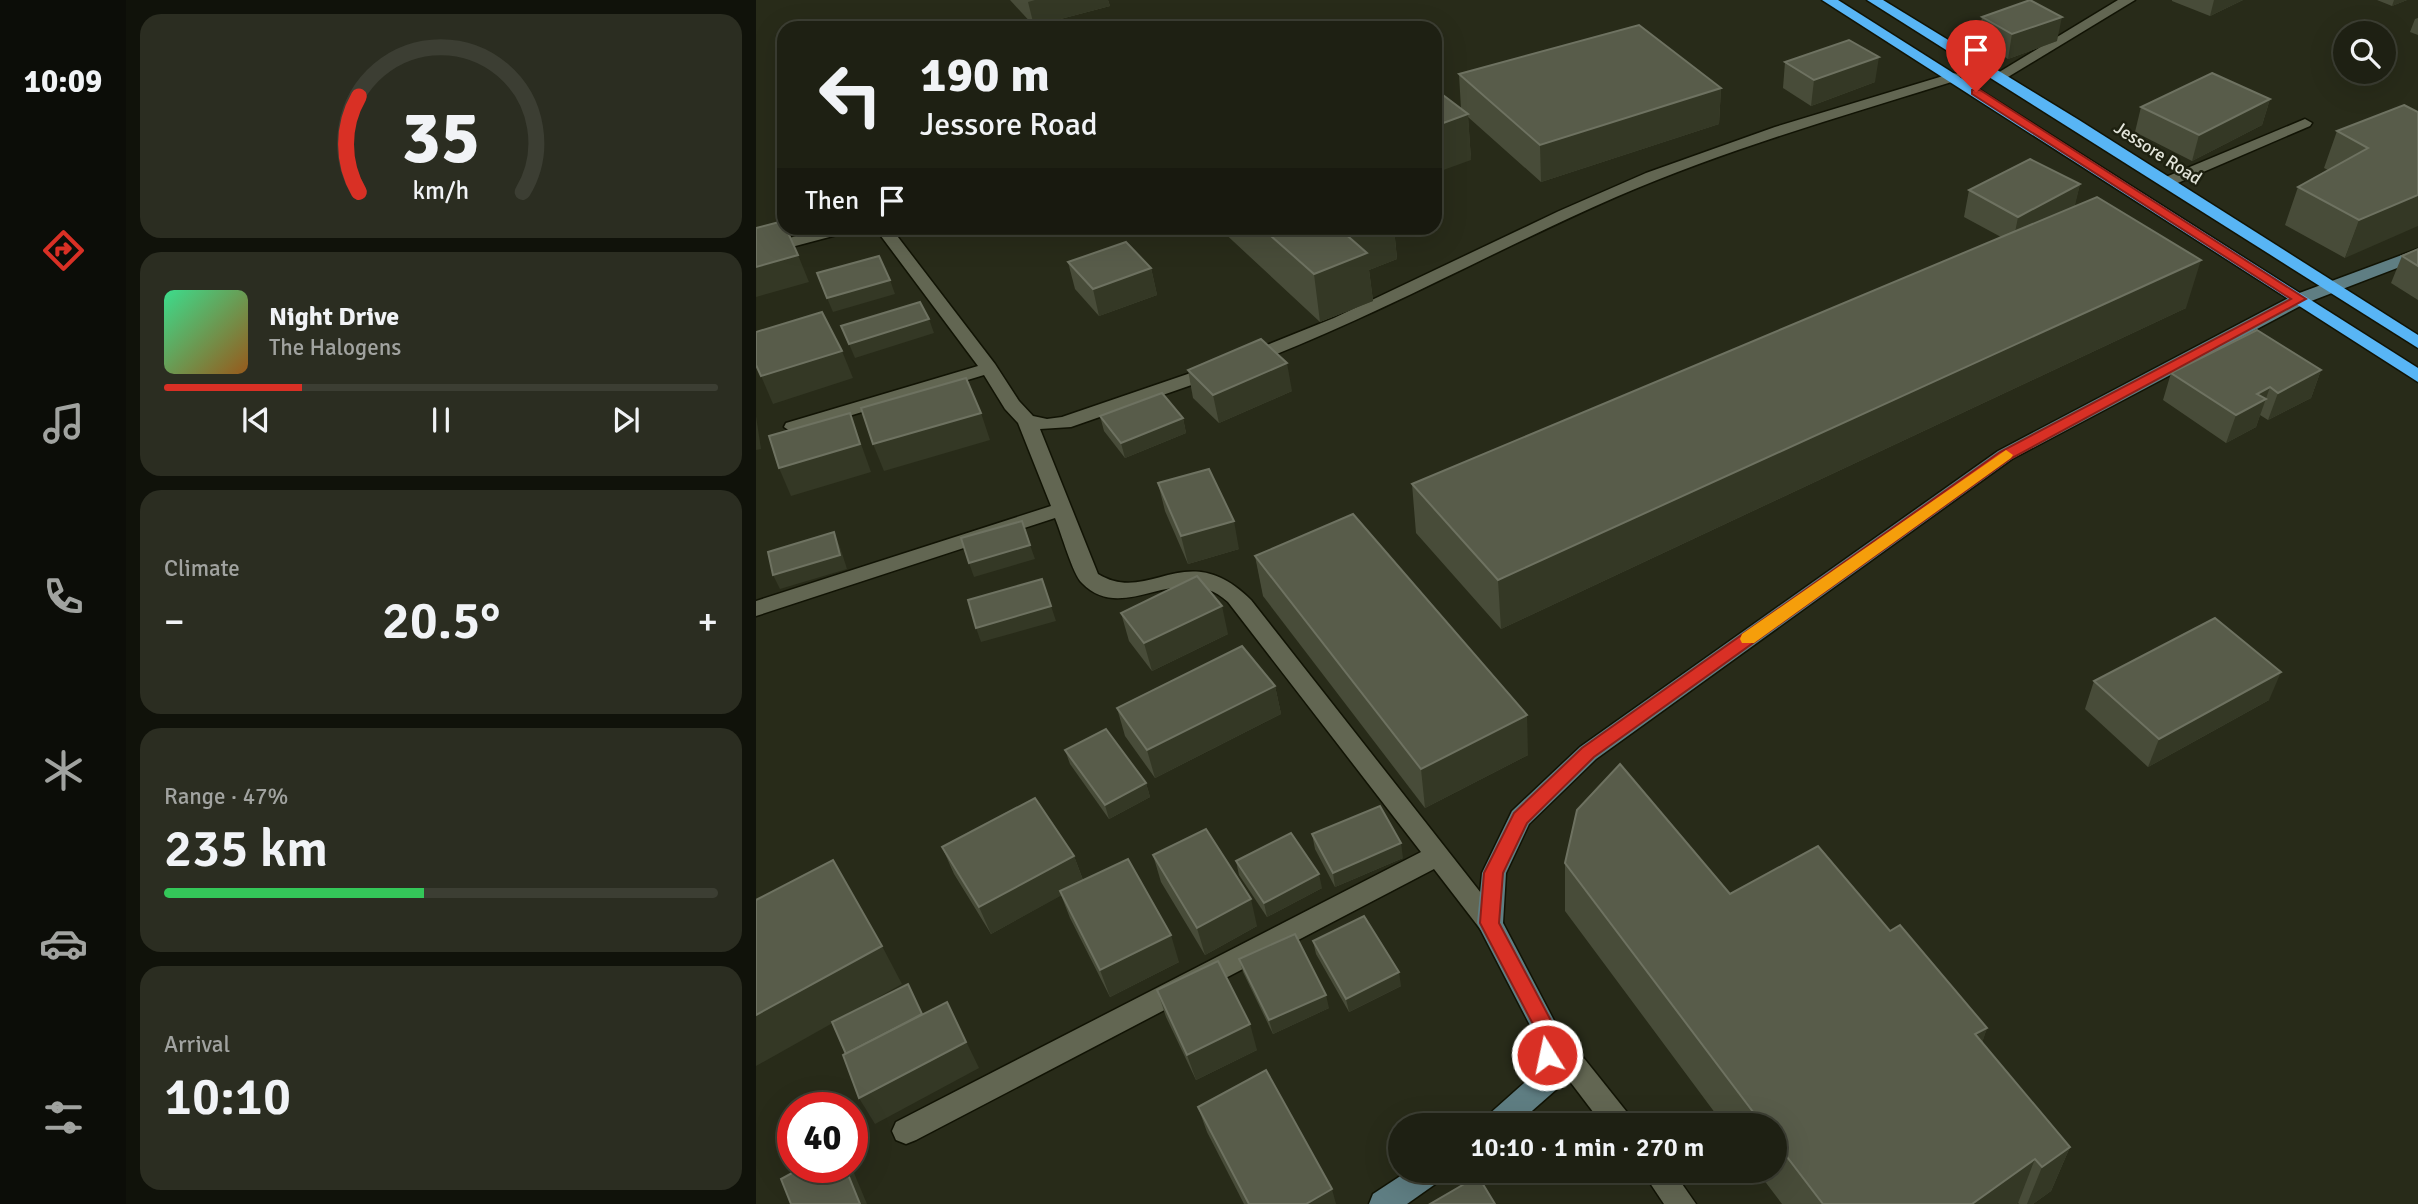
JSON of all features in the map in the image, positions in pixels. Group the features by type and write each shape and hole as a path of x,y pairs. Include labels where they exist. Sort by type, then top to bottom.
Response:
{"highway":[{"path":"1829,0 2418,376"},
{"name":"Jessore Road","path":"1874,0 2418,342"}],"street":[{"path":"1998,77 2128,0"},
{"path":"1027,421 1047,425 1064,423 1304,339 1608,195 1671,168 1781,130 1953,77"},
{"path":"2167,182 2305,123"},
{"path":"756,247 769,248 819,235"},
{"path":"888,235 989,368 1012,405 1027,421 1089,578 1102,589 1120,593 1188,577 1208,580 1226,588 1244,604 1490,923 1546,1030 1611,1113"},
{"path":"1490,923 1493,873 1520,818 1588,753 2005,455 2300,299 2418,254"},
{"path":"793,427 989,368"},
{"path":"756,609 1062,509"},
{"path":"906,1131 1438,855"},
{"path":"1510,1113 1548,1079 1546,1030"},
{"path":"1383,1204 1414,1183"},
{"path":"1665,1183 1682,1204"}],"building":[{"path":"2030,0 2062,17 2012,34 1982,17"},
{"path":"1639,25 1721,88 1540,145 1459,74"},
{"path":"1849,40 1879,57 1814,80 1785,62"},
{"path":"2212,73 2270,99 2199,135 2141,107"},
{"path":"1442,94 1468,114 1442,123"},
{"path":"2404,105 2418,112 2418,195 2359,220 2298,187 2368,148 2337,131"},
{"path":"2030,159 2080,184 2018,217 1969,190"},
{"path":"2097,197 2201,260 1498,580 1412,484"},
{"path":"777,223 777,235 789,235 798,255 756,267 756,228"},
{"path":"1270,235 1347,235 1367,253 1314,274"},
{"path":"1126,242 1151,268 1093,289 1068,262"},
{"path":"2418,249 2418,266 2402,256"},
{"path":"879,256 890,280 827,298 817,273"},
{"path":"920,302 929,319 849,344 841,326"},
{"path":"822,312 842,351 761,376 756,365 756,332"},
{"path":"2257,330 2321,370 2278,393 2270,387 2257,394 2266,399 2236,415 2171,373"},
{"path":"1261,339 1287,363 1213,395 1188,370"},
{"path":"966,378 981,413 873,444 861,408"},
{"path":"1162,393 1183,418 1121,443 1100,416"},
{"path":"850,413 860,444 779,468 769,436"},
{"path":"1209,469 1234,521 1181,536 1158,483"},
{"path":"1353,514 1527,715 1421,769 1255,556"},
{"path":"1022,521 1030,545 969,563 961,538"},
{"path":"834,532 840,555 773,575 768,552"},
{"path":"1197,576 1222,606 1144,643 1121,613"},
{"path":"1042,579 1051,606 976,628 968,600"},
{"path":"2215,618 2281,672 2159,739 2094,681"},
{"path":"1242,646 1275,686 1147,750 1117,708"},
{"path":"1106,729 1146,783 1105,805 1065,750"},
{"path":"1620,764 1730,894 1818,846 1890,931 1900,925 1987,1028 1975,1034 2070,1147 2042,1167 2035,1159 1972,1204 1823,1204 1787,1157 1787,1113 1754,1113 1565,863 1577,810"},
{"path":"1035,798 1074,856 979,907 942,847"},
{"path":"1380,806 1401,843 1333,873 1312,834"},
{"path":"1206,829 1251,899 1197,928 1153,855"},
{"path":"1291,833 1319,874 1264,903 1236,861"},
{"path":"1128,859 1171,935 1100,970 1060,891"},
{"path":"833,860 882,946 756,1015 756,900"},
{"path":"1364,916 1399,972 1346,999 1313,941"},
{"path":"1295,934 1326,995 1269,1020 1239,959"},
{"path":"1218,961 1250,1024 1187,1055 1157,990"},
{"path":"908,984 922,1014 846,1054 832,1022"},
{"path":"947,1002 966,1042 868,1093 857,1092 843,1055"},
{"path":"1266,1070 1332,1189 1306,1204 1249,1204 1198,1107"},
{"path":"783,1183 851,1183 860,1204 791,1204"},
{"path":"1466,1183 1482,1183 1495,1204 1430,1204"}],"slow traffic":[{"path":"1748,639 2006,455"}],"route":[{"path":"1547,1055 1546,1030 1490,923 1493,873 1520,818 1588,753 2005,455 2300,299 1976,92"}]}
